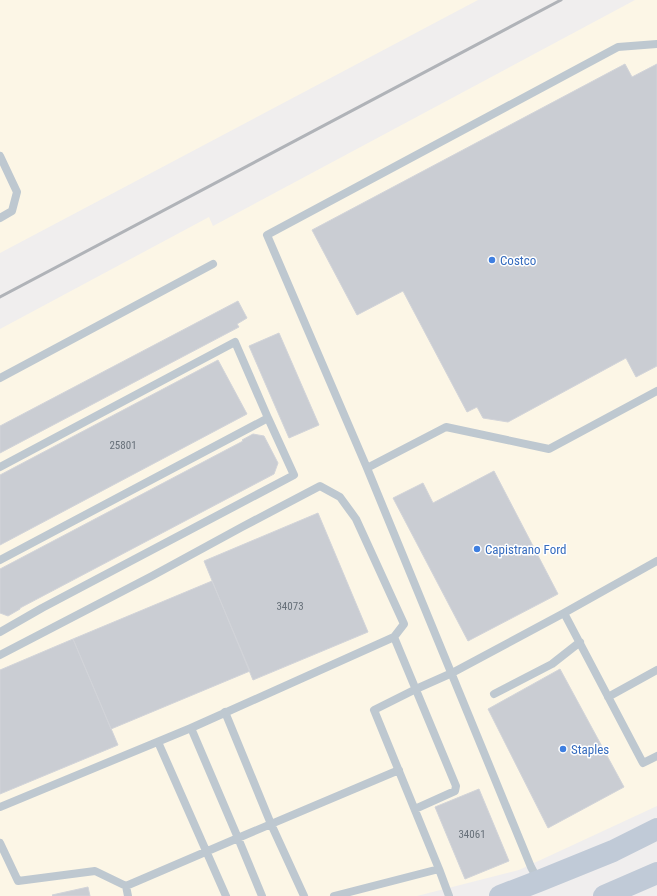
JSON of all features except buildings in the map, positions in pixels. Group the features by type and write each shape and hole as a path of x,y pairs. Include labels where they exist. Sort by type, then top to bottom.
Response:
{"main road":[{"path":"500,896 613,851 657,829"},
{"path":"604,896 626,890 657,873"},
{"path":"626,890 657,891"}],"lane":[{"path":"538,882 367,468 267,235 618,46 657,44"},
{"path":"0,156 17,192 12,211 0,218"},
{"path":"0,378 213,264"},
{"path":"0,467 235,342 294,475 42,608 0,632"},
{"path":"367,468 446,428 549,449 657,391"},
{"path":"0,560 268,418"},
{"path":"0,655 320,486 340,497 356,519 404,624 394,637 191,728 0,807"},
{"path":"449,896 374,710 452,673 657,561"},
{"path":"564,613 643,763 657,756"},
{"path":"394,637 456,786 455,791 415,809"},
{"path":"494,694 552,664 580,642"},
{"path":"608,697 657,670"},
{"path":"226,712 271,824 304,896"},
{"path":"191,728 262,896"},
{"path":"158,742 226,896"},
{"path":"126,886 399,770"},
{"path":"0,843 18,881 94,870 126,886"},
{"path":"334,896 439,869"},
{"path":"126,886 128,896"}],"shaded area":[{"path":"0,0 478,0 0,253"},
{"path":"635,0 657,0 657,806 519,870 417,896 0,896 0,329 209,217 213,226"}],"railway":[{"path":"0,297 561,0"}],"place":[{"name":"Costco","path":"492,260"},
{"name":"Capistrano Ford","path":"477,549"},
{"name":"Staples","path":"563,749"}]}
